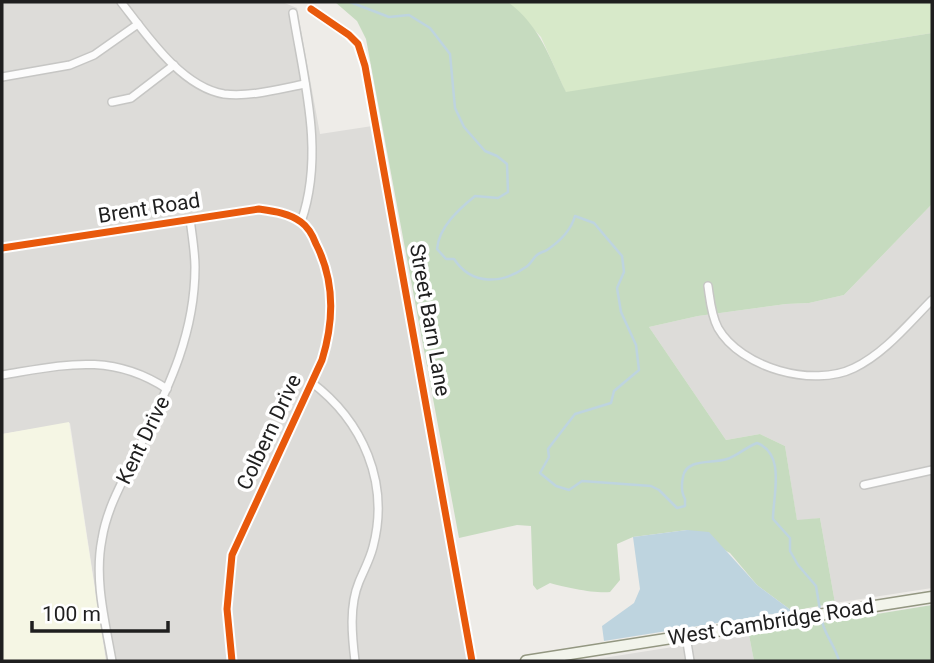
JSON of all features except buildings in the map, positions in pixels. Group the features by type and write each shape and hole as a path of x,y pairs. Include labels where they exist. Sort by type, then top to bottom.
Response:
{"street":[{"path":"121,2 174,65 191,80 209,90 226,94 248,94 305,84"},
{"name":"Street Barn Lane","path":"311,9 358,44 365,66 472,661"},
{"path":"293,13 305,84 313,168 311,187 301,222"},
{"path":"2,77 71,65 94,55 138,24"},
{"path":"112,102 131,98 174,65"},
{"name":"Brent Road","path":"2,248 259,209 277,211 301,222"},
{"name":"Kent Drive","path":"112,661 99,583 101,541 111,504 167,389 186,340 193,302 195,265 190,219"},
{"name":"Colbern Drive","path":"232,661 228,609 232,555 312,382 328,341 332,301 328,275 312,234 301,222"},
{"path":"708,286 716,321 729,341 760,362 783,371 805,375 830,374 854,368 884,349 932,300"},
{"path":"2,375 74,363 92,363 127,369 167,389"},
{"path":"312,382 338,405 359,435 374,472 377,490 377,527 359,583 352,623 355,661"},
{"path":"864,485 932,470"},
{"name":"West Cambridge Road","path":"526,661 932,597"},
{"path":"686,636 690,661"}],"shaded area":[{"path":"2,2 282,2 297,8 320,134 379,125 477,661 106,661 70,423 2,434"},
{"path":"932,204 932,588 835,603 820,518 797,521 785,446 760,434 726,440 649,327 698,316 809,303 844,295"},
{"path":"69,422 106,661 2,661 2,434"},
{"path":"749,635 754,661 584,661"}],"green space":[{"path":"335,2 508,2 536,32 566,92 932,33 932,204 844,295 809,303 698,316 649,327 726,440 760,434 785,446 797,520 820,518 835,603 792,611 757,585 730,553 687,530 633,537 617,544 620,580 610,592 580,590 550,583 537,590 533,585 531,526 517,525 459,538 366,39 357,21"},
{"path":"508,2 932,2 932,33 566,93 541,37"},
{"path":"932,605 932,661 754,661 749,635"}],"water":[{"path":"687,530 709,532 757,585 792,611 604,641 602,626 634,603 640,589 633,537"}],"waterway":[{"path":"350,2 389,17 409,15 430,28 450,54 455,108 464,127 485,151 507,164 508,192 498,198 475,196 445,226 437,249 446,259 454,259 461,268 478,278 488,280 507,277 526,267 538,254 556,243 568,231 575,216 594,223 622,256 624,272 617,288 621,312 636,345 639,370 614,391 611,403 575,414 548,449 549,457 540,473 556,486 569,490 582,481 651,486 659,490 677,508 685,506 682,483 689,467 727,459 757,443 766,448 775,466 773,519 790,538 790,551 816,586 820,610"},
{"path":"821,617 839,661"}],"cycle path":[{"path":"311,9 358,44 365,66 472,661"},
{"path":"2,248 259,209 291,216 304,224 312,235 327,272 331,301 329,331 322,360 232,555 227,609 232,661"}]}
